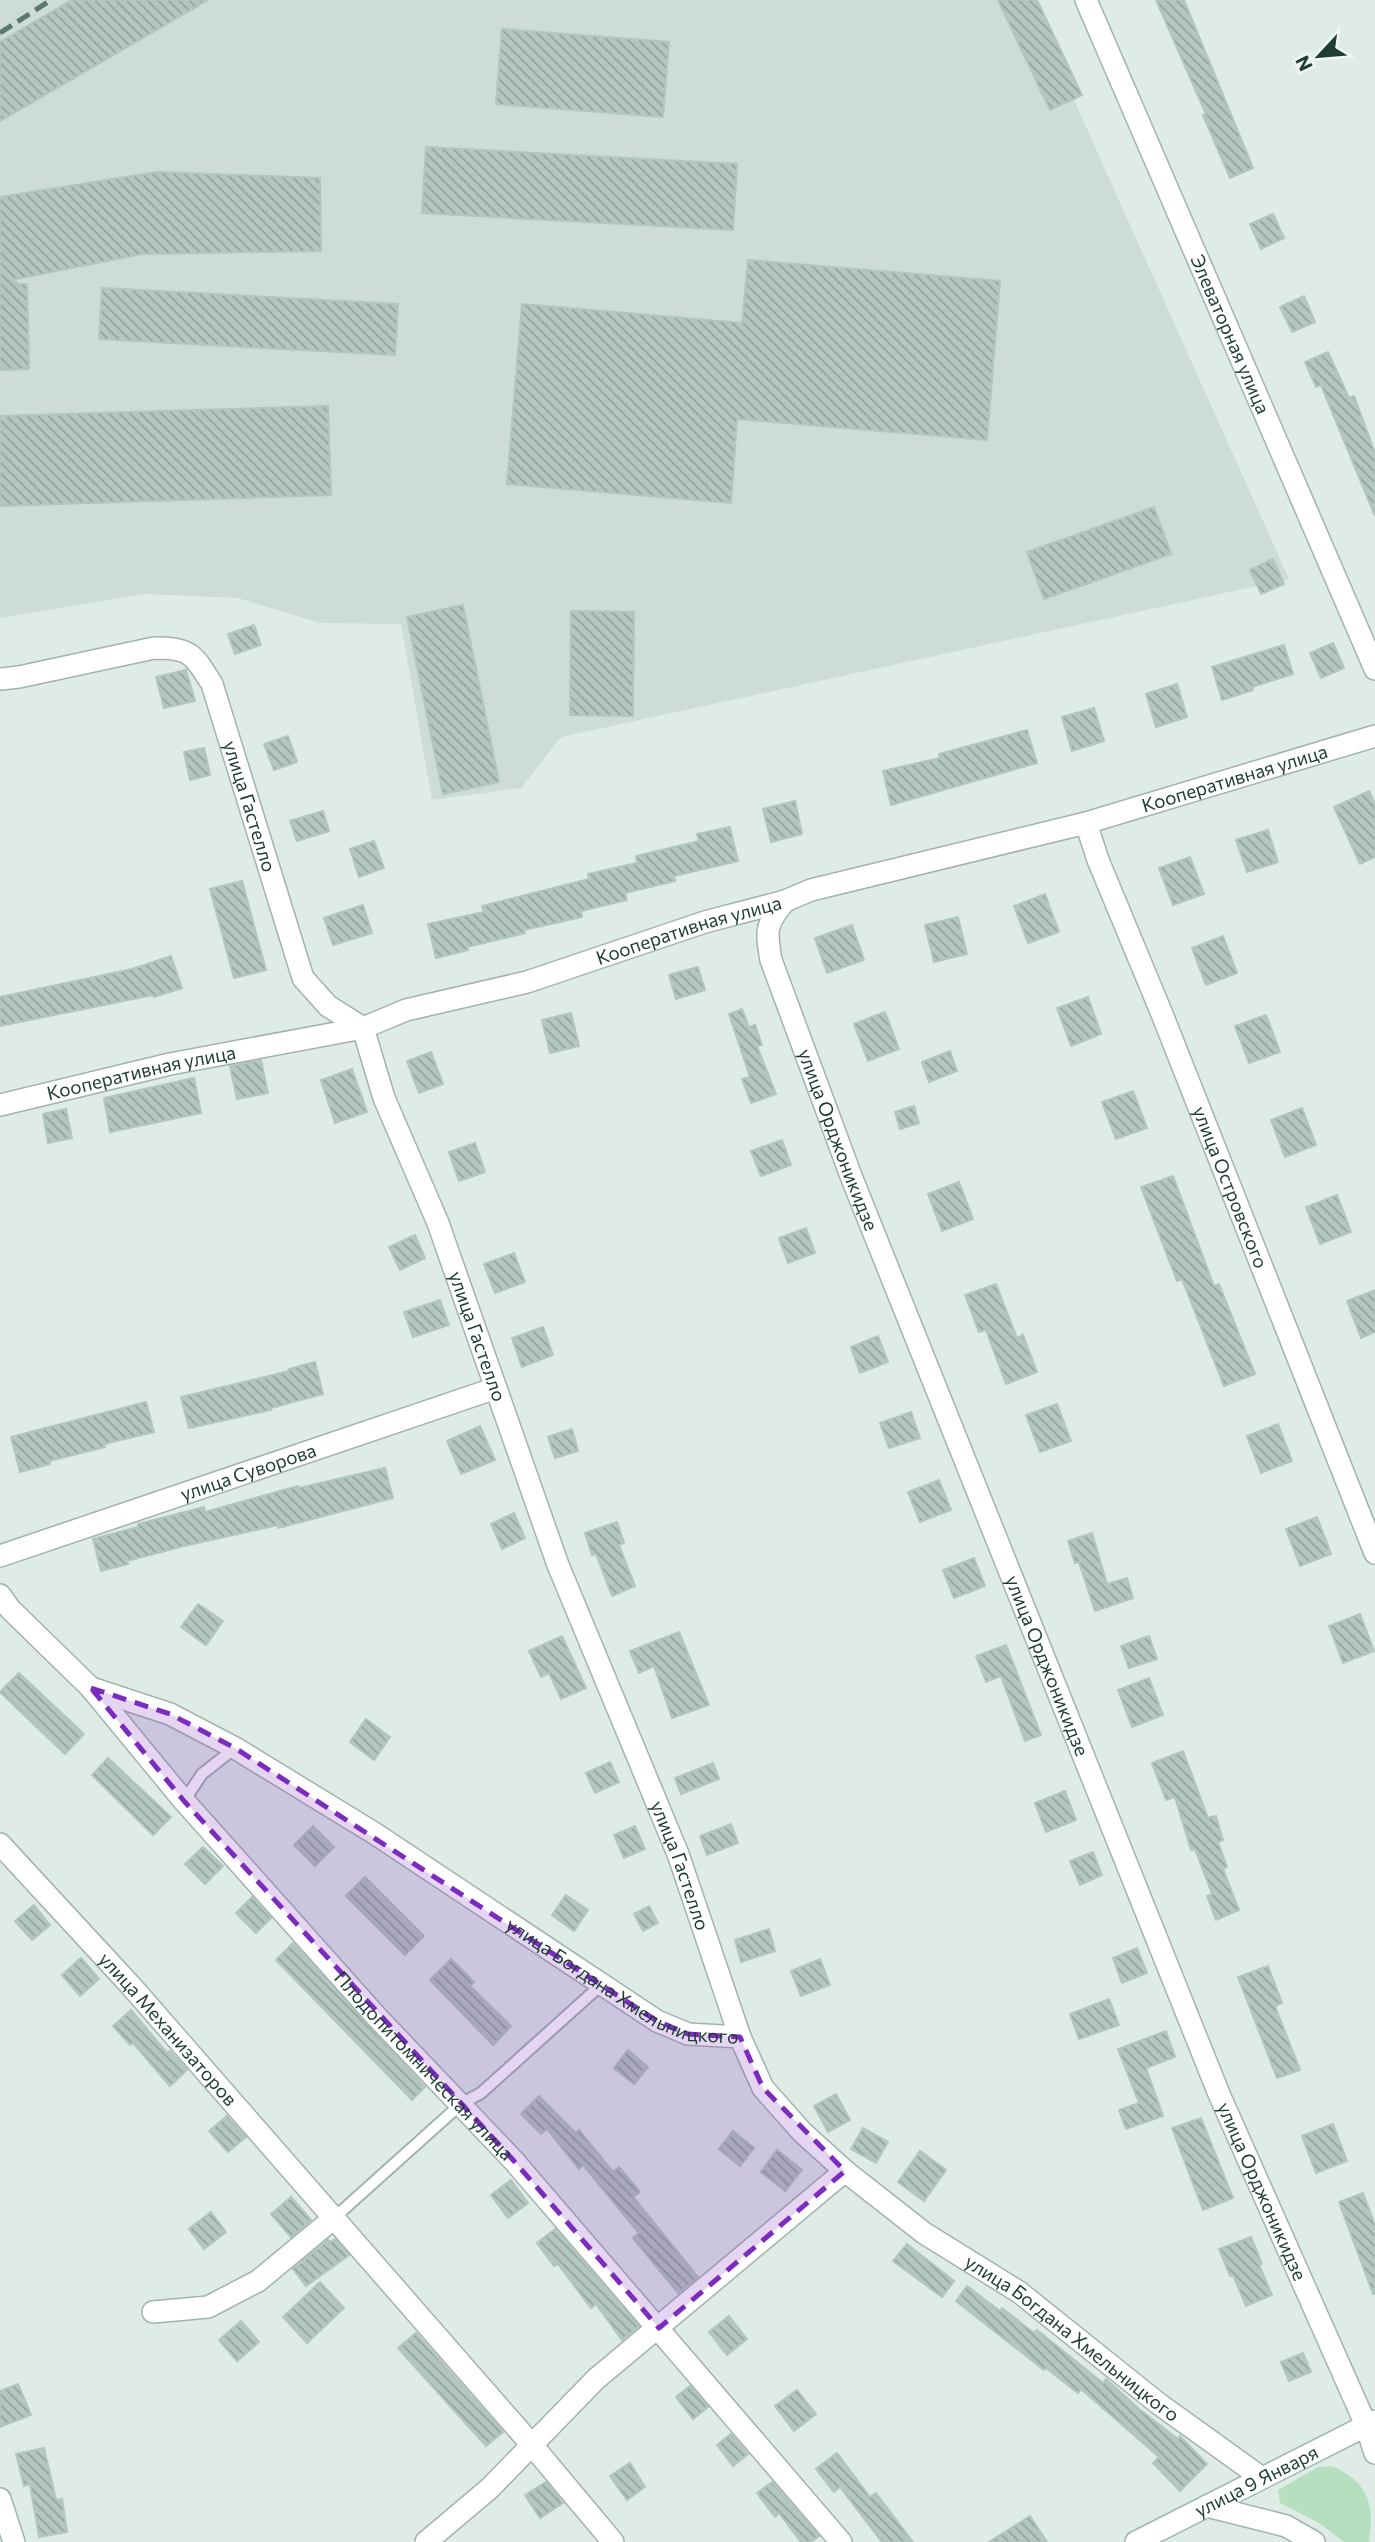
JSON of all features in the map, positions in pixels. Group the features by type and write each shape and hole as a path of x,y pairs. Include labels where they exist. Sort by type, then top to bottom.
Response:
{"street":[{"name":"Элеваторная улица","path":"1086,0 1375,669"},
{"name":"улица Гастелло","path":"0,679 154,648 174,648 194,655 212,684 303,978 328,1006 363,1028 384,1098 438,1223 558,1565 678,1854 740,2037"},
{"name":"Кооперативная улица","path":"0,1105 170,1064 363,1028 406,1010 527,982 705,922 785,901 811,890 1086,823 1375,736"},
{"name":"улица Островского","path":"1086,823 1098,860 1162,1014 1375,1553"},
{"name":"улица Орджоникидзе","path":"785,901 770,918 767,939 771,960 851,1177 1219,2094 1370,2423 1375,2453"},
{"name":"улица Суворова","path":"0,1556 496,1388"},
{"name":"Плодопитомническая улица","path":"0,1595 10,1609 91,1688 184,1801 376,2017 514,2161 841,2542"},
{"name":"улица Богдана Хмельницкого","path":"91,1688 170,1714 235,1748 374,1833 657,2021 688,2034 740,2037 763,2088 802,2132 845,2171 924,2233 1019,2292 1159,2404 1262,2478"},
{"name":"улица Механизаторов","path":"0,1844 132,1987 531,2444 613,2542"},
{"path":"426,2542 490,2488 596,2379 845,2171"},
{"path":"153,2312 208,2307 218,2302 258,2281 334,2218"},
{"name":"улица 9 Января","path":"1136,2542 1370,2423"},
{"path":"0,2499 15,2542"},
{"path":"1207,2506 1286,2526 1314,2542"}],"lane":[{"path":"184,1801 202,1774 235,1748"},
{"path":"334,2218 461,2104 481,2093 601,1985"}],"highlighted area":[{"path":"91,1688 170,1714 235,1748 657,2021 688,2034 740,2037 763,2088 845,2171 659,2328 514,2161 184,1801"}],"shaded area":[{"path":"0,0 1029,0 1289,579 561,737 521,788 432,800 401,624 320,623 238,598 144,594 0,618"}],"green space":[{"path":"1332,2466 1354,2479 1366,2496 1371,2516 1369,2542 1344,2542 1319,2523 1280,2503 1278,2490 1318,2467"}],"building":[{"path":"72,0 208,0 0,121 0,42"},
{"path":"998,0 1037,0 1082,95 1050,110"},
{"path":"1156,0 1184,0 1253,168 1230,178 1203,115 1206,114"},
{"path":"502,29 669,42 663,117 496,104"},
{"path":"426,147 737,164 733,230 422,213"},
{"path":"157,172 320,178 321,251 142,254 16,279 16,284 27,284 29,369 0,370 0,197"},
{"path":"1273,214 1284,238 1261,249 1250,224"},
{"path":"748,260 1000,281 987,440 737,419 731,503 507,484 522,304 742,323"},
{"path":"102,288 398,304 395,355 99,339"},
{"path":"1304,296 1315,322 1292,332 1280,307"},
{"path":"1328,352 1349,398 1354,396 1375,453 1375,516 1321,385 1316,387 1305,362"},
{"path":"328,406 331,495 0,506 0,416"},
{"path":"1154,507 1171,554 1044,599 1027,552"},
{"path":"1273,559 1284,584 1261,594 1250,570"},
{"path":"463,605 499,782 443,794 407,617"},
{"path":"571,611 634,612 633,716 570,715"},
{"path":"254,625 261,645 235,654 228,634"},
{"path":"1333,643 1344,668 1321,678 1310,653"},
{"path":"1284,645 1293,674 1222,700 1212,667"},
{"path":"186,670 195,701 164,708 156,677"},
{"path":"1177,684 1187,717 1156,727 1146,694"},
{"path":"1094,708 1104,741 1072,751 1062,717"},
{"path":"1027,730 1037,763 891,805 883,771 940,758 939,754"},
{"path":"288,736 297,762 274,770 264,744"},
{"path":"204,748 210,775 190,780 184,752"},
{"path":"1369,791 1375,804 1375,857 1360,864 1334,807"},
{"path":"795,801 802,834 771,842 763,809"},
{"path":"323,811 329,831 297,841 290,821"},
{"path":"730,827 738,861 674,876 675,881 625,893 627,900 581,911 582,917 524,930 525,933 467,947 468,950 436,958 428,924 484,912 482,906 589,879 588,874 637,863 636,856 699,841 697,834"},
{"path":"1268,830 1278,862 1247,872 1236,840"},
{"path":"374,841 384,868 359,877 350,849"},
{"path":"1190,857 1204,894 1173,905 1159,868"},
{"path":"242,881 266,970 234,978 210,889"},
{"path":"1045,894 1059,932 1028,943 1014,906"},
{"path":"363,905 372,933 333,945 324,918"},
{"path":"958,917 967,954 934,962 925,925"},
{"path":"852,925 864,960 827,973 815,938"},
{"path":"1223,936 1237,973 1206,985 1192,948"},
{"path":"171,956 182,988 154,997 153,995 0,1026 0,997 132,969"},
{"path":"698,967 705,990 676,999 669,975"},
{"path":"1088,997 1101,1034 1071,1046 1057,1008"},
{"path":"742,1009 749,1027 755,1025 762,1045 757,1046 776,1094 751,1103 742,1079 750,1077 729,1014"},
{"path":"885,1012 899,1049 868,1061 854,1024"},
{"path":"571,1013 579,1046 550,1053 542,1020"},
{"path":"1266,1015 1280,1052 1249,1063 1235,1026"},
{"path":"950,1051 957,1071 929,1082 922,1062"},
{"path":"431,1052 443,1084 419,1093 407,1061"},
{"path":"261,1060 268,1093 237,1099 230,1066"},
{"path":"352,1069 367,1112 335,1123 321,1080"},
{"path":"194,1078 201,1113 110,1132 104,1098"},
{"path":"1133,1091 1147,1128 1116,1139 1102,1102"},
{"path":"914,1106 919,1123 900,1129 895,1112"},
{"path":"1302,1108 1316,1145 1285,1157 1271,1120"},
{"path":"66,1109 72,1138 48,1143 43,1114"},
{"path":"782,1140 791,1165 761,1176 751,1151"},
{"path":"475,1143 485,1172 459,1181 449,1152"},
{"path":"1173,1176 1214,1286 1219,1284 1255,1374 1224,1386 1182,1279 1177,1281 1141,1187"},
{"path":"959,1182 973,1219 942,1231 928,1194"},
{"path":"1337,1195 1351,1232 1320,1244 1306,1207"},
{"path":"806,1228 815,1253 788,1263 779,1238"},
{"path":"415,1235 425,1258 400,1270 389,1247"},
{"path":"514,1253 525,1282 495,1293 484,1264"},
{"path":"996,1284 1017,1338 1023,1335 1037,1372 1006,1384 986,1330 979,1332 965,1295"},
{"path":"1375,1290 1375,1332 1361,1338 1347,1301"},
{"path":"440,1300 449,1325 413,1337 404,1312"},
{"path":"543,1327 553,1355 522,1367 512,1338"},
{"path":"878,1336 888,1362 860,1373 851,1347"},
{"path":"315,1362 323,1394 271,1410 189,1428 181,1397 289,1371"},
{"path":"146,1402 154,1432 104,1444 105,1447 49,1461 50,1464 20,1472 11,1437"},
{"path":"1057,1404 1071,1441 1040,1452 1026,1415"},
{"path":"911,1412 920,1438 889,1448 880,1423"},
{"path":"1278,1424 1292,1461 1261,1473 1247,1436"},
{"path":"480,1426 495,1460 461,1474 447,1441"},
{"path":"572,1429 578,1451 555,1458 548,1437"},
{"path":"385,1468 393,1498 278,1528 278,1525 184,1546 101,1571 93,1539 204,1507 205,1512 298,1486 299,1488"},
{"path":"939,1480 951,1510 920,1522 908,1492"},
{"path":"514,1513 525,1538 502,1549 491,1524"},
{"path":"1317,1517 1331,1554 1300,1566 1286,1529"},
{"path":"617,1522 624,1543 619,1545 635,1586 612,1596 596,1554 592,1555 585,1533"},
{"path":"1092,1533 1107,1584 1127,1578 1133,1598 1095,1611 1079,1562 1075,1563 1068,1541"},
{"path":"974,1558 985,1586 954,1598 943,1570"},
{"path":"198,1604 223,1621 206,1645 181,1627"},
{"path":"1360,1614 1374,1651 1343,1663 1329,1626"},
{"path":"679,1632 709,1705 672,1718 654,1666 639,1673 630,1651"},
{"path":"562,1636 586,1688 561,1699 549,1673 541,1677 529,1651"},
{"path":"1149,1636 1157,1659 1129,1668 1121,1646"},
{"path":"1006,1645 1041,1735 1025,1741 1001,1676 986,1682 976,1656"},
{"path":"19,1673 84,1734 65,1754 0,1692"},
{"path":"1149,1678 1163,1715 1132,1727 1118,1690"},
{"path":"366,1719 390,1737 374,1760 350,1742"},
{"path":"1183,1751 1208,1818 1216,1816 1223,1840 1218,1842 1227,1867 1223,1869 1239,1910 1216,1920 1207,1896 1212,1894 1195,1849 1191,1850 1175,1797 1166,1800 1152,1763"},
{"path":"108,1758 171,1817 153,1835 92,1775"},
{"path":"610,1762 619,1782 595,1793 586,1773"},
{"path":"713,1763 719,1779 681,1794 675,1778"},
{"path":"1065,1791 1076,1820 1046,1832 1035,1803"},
{"path":"731,1824 738,1843 707,1855 700,1836"},
{"path":"313,1826 334,1847 315,1866 294,1845"},
{"path":"635,1826 645,1849 624,1858 614,1835"},
{"path":"203,1847 223,1866 205,1884 185,1864"},
{"path":"1093,1852 1102,1875 1080,1885 1070,1861"},
{"path":"365,1877 424,1936 405,1955 346,1896"},
{"path":"566,1895 588,1910 574,1931 552,1915"},
{"path":"252,1897 271,1918 256,1933 236,1913"},
{"path":"34,1905 50,1925 32,1940 15,1921"},
{"path":"649,1906 658,1923 643,1931 634,1914"},
{"path":"769,1929 775,1951 741,1962 735,1940"},
{"path":"293,1943 425,2087 412,2100 276,1960"},
{"path":"1137,1948 1147,1973 1122,1983 1113,1958"},
{"path":"81,1958 99,1979 80,1996 62,1975"},
{"path":"451,1959 474,1982 470,1986 511,2026 493,2045 430,1980"},
{"path":"820,1959 830,1985 801,1996 791,1971"},
{"path":"1268,1966 1282,2003 1275,2006 1300,2070 1277,2078 1238,1977"},
{"path":"1109,1999 1119,2025 1079,2039 1070,2014"},
{"path":"131,2010 167,2053 170,2051 187,2070 170,2086 133,2043 130,2045 113,2026"},
{"path":"1166,2031 1175,2057 1146,2068 1163,2116 1126,2129 1119,2110 1139,2103 1118,2049"},
{"path":"628,2050 648,2067 634,2084 614,2068"},
{"path":"836,2094 850,2120 828,2132 814,2106"},
{"path":"539,2096 576,2133 579,2130 613,2172 619,2167 640,2192 633,2197 698,2277 678,2293 633,2238 639,2233 583,2165 579,2169 547,2129 541,2134 521,2114"},
{"path":"227,2116 246,2137 228,2152 209,2131"},
{"path":"1201,2118 1233,2198 1203,2210 1172,2128"},
{"path":"1333,2124 1347,2161 1316,2173 1302,2136"},
{"path":"863,2128 888,2142 876,2163 851,2149"},
{"path":"733,2131 754,2148 740,2166 719,2149"},
{"path":"777,2150 802,2170 785,2191 761,2172"},
{"path":"920,2151 946,2170 924,2201 898,2182"},
{"path":"511,2180 528,2203 508,2218 491,2195"},
{"path":"1363,2193 1375,2225 1375,2294 1339,2202"},
{"path":"291,2197 311,2220 291,2237 271,2214"},
{"path":"211,2212 226,2232 204,2249 189,2229"},
{"path":"555,2229 639,2326 622,2340 596,2304 591,2308 558,2264 554,2266 537,2243"},
{"path":"1251,2237 1272,2295 1246,2306 1219,2249"},
{"path":"335,2239 349,2255 306,2286 293,2269 328,2240 330,2242"},
{"path":"907,2244 954,2281 942,2297 893,2261"},
{"path":"320,2282 344,2308 307,2343 283,2317"},
{"path":"967,2286 1034,2333 1037,2330 1103,2383 1106,2379 1139,2409 1178,2439 1180,2436 1207,2464 1180,2491 1153,2463 1159,2457 1081,2389 1078,2393 1046,2368 1044,2370 956,2301"},
{"path":"729,2316 747,2339 727,2355 709,2332"},
{"path":"241,2321 259,2342 237,2361 219,2340"},
{"path":"416,2333 503,2432 486,2446 398,2348"},
{"path":"1303,2353 1311,2372 1289,2381 1281,2362"},
{"path":"18,2384 31,2415 0,2427 0,2391"},
{"path":"690,2386 708,2407 693,2419 676,2397"},
{"path":"797,2390 816,2414 794,2431 775,2406"},
{"path":"731,2434 748,2454 733,2466 717,2445"},
{"path":"44,2448 56,2500 62,2499 67,2532 39,2537 30,2484 24,2486 16,2454"},
{"path":"837,2453 870,2497 876,2493 913,2542 882,2542 840,2487 834,2492 816,2469"},
{"path":"630,2463 645,2487 627,2500 610,2476"},
{"path":"546,2482 563,2503 540,2518 525,2495"},
{"path":"772,2482 819,2536 811,2542 801,2542 779,2513 775,2517 757,2493"},
{"path":"1030,2516 1047,2542 989,2542"}],"railway":[{"path":"0,33 51,0"}]}
